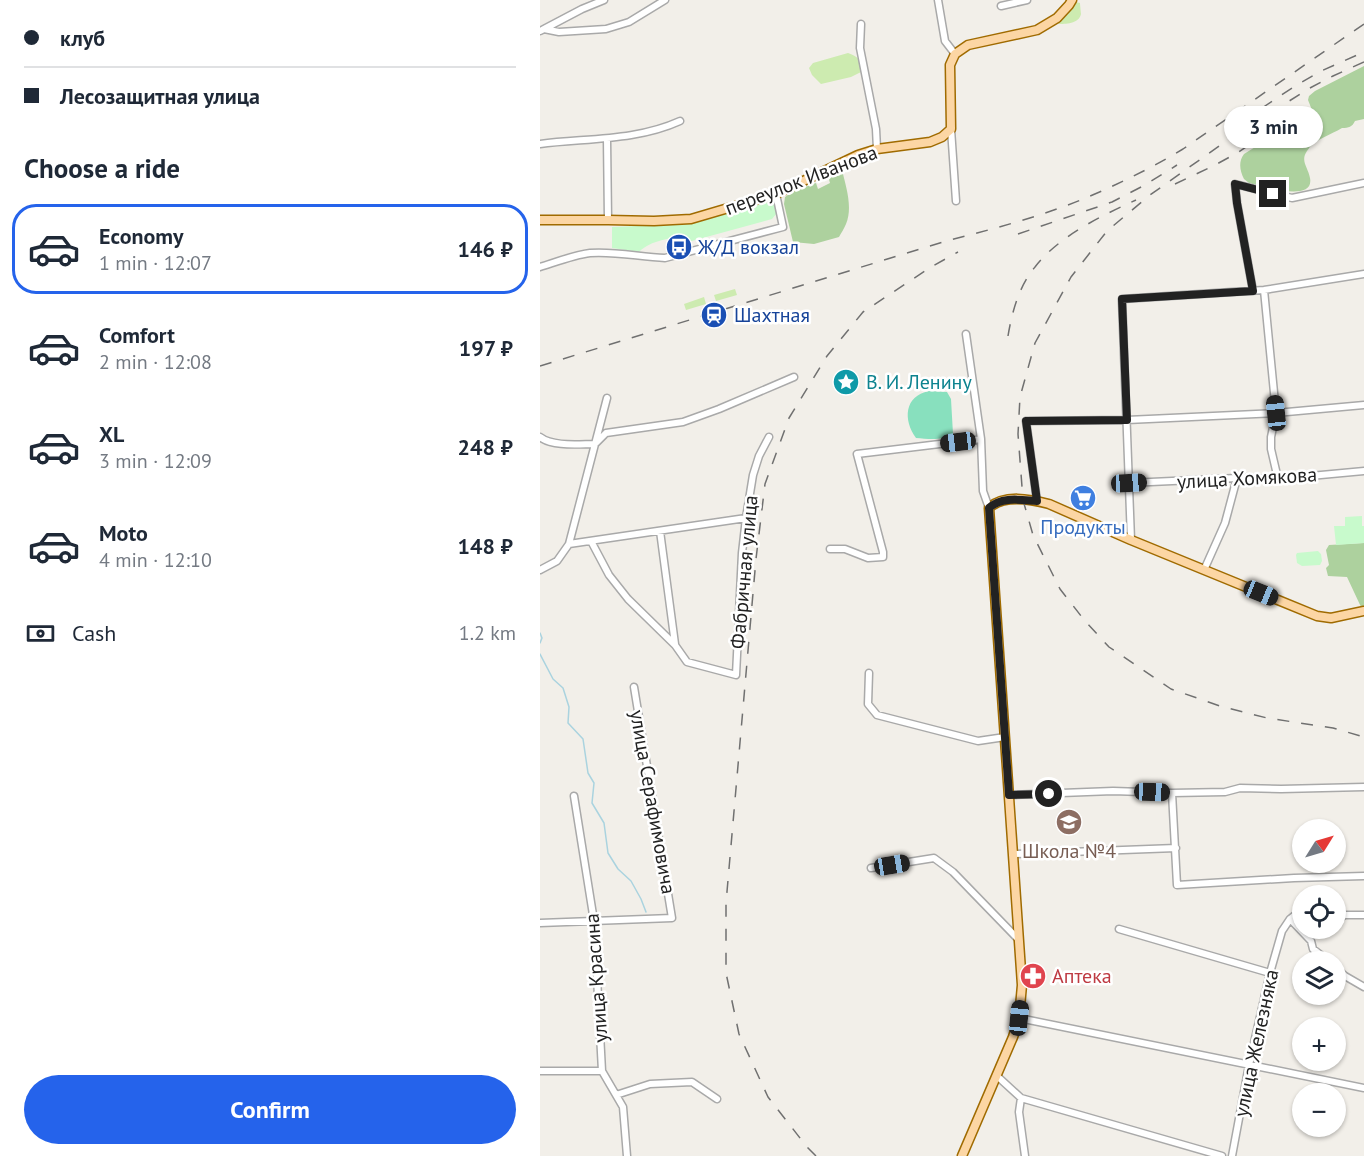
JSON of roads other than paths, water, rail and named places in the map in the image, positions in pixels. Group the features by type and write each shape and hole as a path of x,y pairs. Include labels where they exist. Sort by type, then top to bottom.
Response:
{"main road":[{"path":"951,129 950,65 955,54 968,45 1037,30 1057,18 1071,2"},
{"name":"переулок Иванова","path":"540,220 664,221 691,219 776,194 847,159 877,149 930,142 942,137 951,129"},
{"path":"962,1156 1013,1037 1019,1018 1022,985 989,508 1003,500 1037,501 1049,504 1317,616 1331,618 1364,611"}],"street":[{"path":"542,30 604,0"},
{"path":"542,30 559,32 606,29 629,22 665,0"},
{"path":"938,0 945,41 955,54"},
{"path":"1001,6 1027,0"},
{"path":"861,24 860,48 876,129 877,149"},
{"path":"540,144 624,137 667,127 680,121"},
{"path":"951,129 956,201"},
{"path":"607,139 608,220"},
{"path":"1253,291 1235,184 1292,198 1364,183"},
{"path":"540,267 587,253 665,258 783,227 776,194"},
{"path":"1131,540 1122,299 1264,290 1364,274"},
{"path":"1264,290 1276,413 1271,449 1278,479"},
{"path":"966,334 981,440 983,491 989,508"},
{"path":"540,437 554,444 595,444 606,433 683,422 794,377"},
{"path":"540,570 557,561 569,544 607,398"},
{"path":"1037,501 1026,421 1127,420 1276,413 1364,405"},
{"name":"Фабричная улица","path":"675,645 687,662 736,675 746,518 753,475 759,456 769,437"},
{"path":"830,549 845,549 867,558 883,557 857,454 981,440"},
{"name":"улица Хомякова","path":"1129,483 1237,478 1278,479 1364,471"},
{"path":"1204,570 1225,524 1237,478"},
{"path":"569,544 746,518"},
{"path":"660,531 675,645"},
{"path":"591,541 609,576 628,599 675,645"},
{"path":"869,673 868,704 877,715 978,741 1005,737"},
{"name":"улица Серафимовича","path":"594,921 672,918 634,687"},
{"path":"1009,795 1113,791 1225,792 1240,788 1364,787"},
{"path":"1172,793 1177,885 1364,876"},
{"name":"улица Красина","path":"574,796 594,921 602,1071 623,1107 627,1156"},
{"path":"1012,854 1176,848"},
{"path":"871,868 934,858 953,872 1018,939"},
{"path":"1346,915 1364,915"},
{"path":"1290,919 1311,940 1313,948 1317,951"},
{"name":"улица Железняка","path":"1232,1156 1270,974 1282,931 1290,919"},
{"path":"540,923 594,921"},
{"path":"1119,929 1270,974"},
{"path":"1346,977 1364,987"},
{"path":"1019,1018 1364,1088"},
{"path":"540,1071 602,1071"},
{"path":"997,1076 1021,1098 1222,1156"},
{"path":"615,1095 650,1084 692,1082 717,1099"},
{"path":"1021,1098 1019,1112 1024,1156"}],"waterway":[{"path":"540,633 542,638 540,643"},
{"path":"540,654 553,679 563,688 569,707 568,723 583,739 588,773 594,783 592,803 604,823 608,853 618,869 631,881 646,912"}],"railway":[{"path":"540,366 946,241 1036,216 1088,197 1183,149 1364,24"},
{"path":"1262,108 1321,71 1364,52"},
{"path":"1364,62 1308,89 1222,144 1150,195 1107,231 1071,277 1035,343 1020,397 1018,434 1023,500 1033,535 1060,589 1109,647 1171,689 1220,706 1267,718 1333,728 1364,737"},
{"path":"1175,184 1237,153 1303,109"},
{"path":"1018,234 1112,202 1177,165"},
{"path":"1008,336 1020,291 1029,274 1045,256 1068,236 1136,200"},
{"path":"816,1156 768,1097 739,1034 726,973 726,903 756,559 765,484 789,418 827,356 863,312 958,252"}],"place":[{"name":"Ж/Д вокзал","path":"679,247"},
{"name":"Шахтная","path":"714,315"},
{"name":"В. И. Ленину","path":"846,382"},
{"name":"Продукты","path":"1083,498"},
{"name":"Школа №4","path":"1069,822"},
{"name":"Аптека","path":"1033,976"}]}
